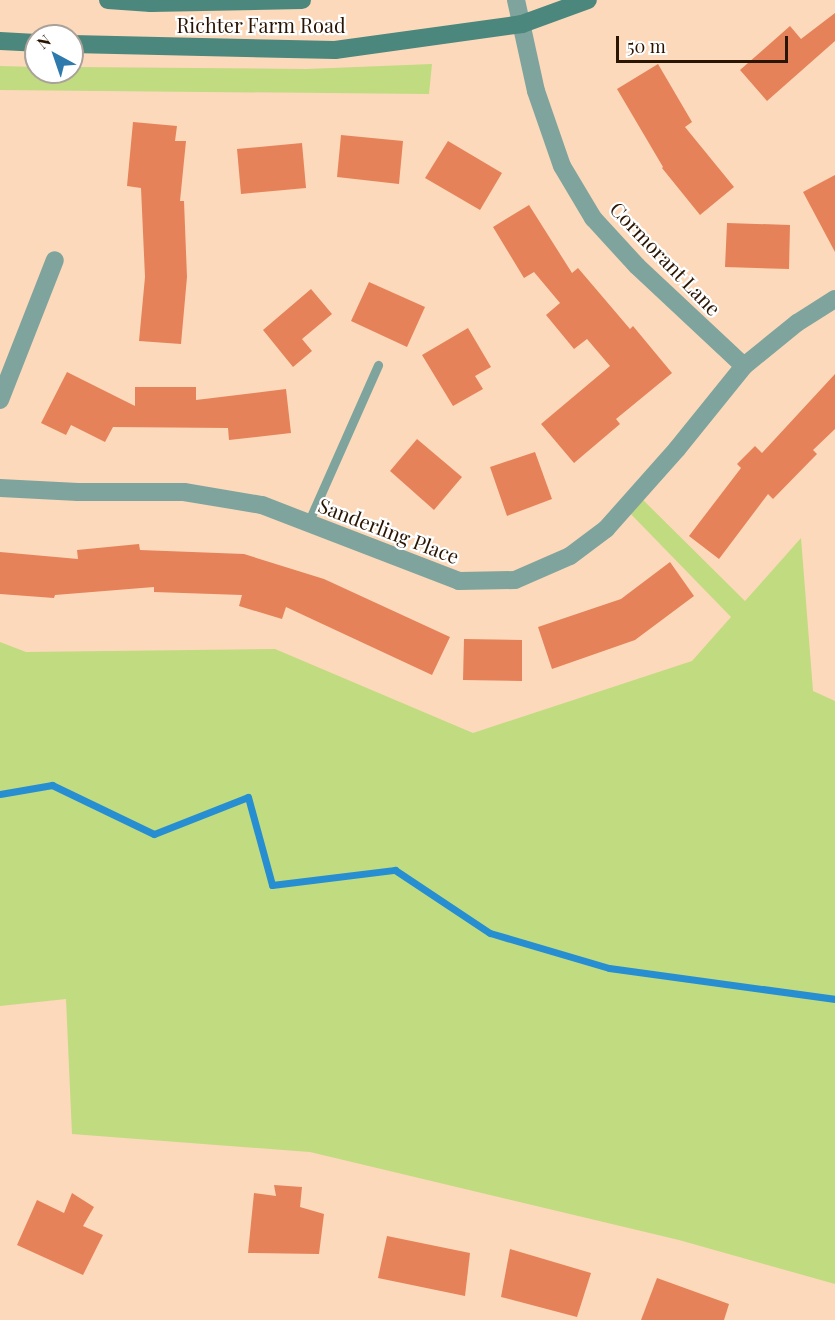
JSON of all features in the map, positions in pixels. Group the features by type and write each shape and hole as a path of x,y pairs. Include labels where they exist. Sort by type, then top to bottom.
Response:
{"main road":[{"name":"Richter Farm Road","path":"108,0 151,3 302,0"},
{"name":"Richter Farm Road","path":"84,44 335,50 522,24 588,0"},
{"path":"0,41 24,42"}],"street":[{"name":"Cormorant Lane","path":"516,0 536,91 562,166 593,218 637,266 744,366"},
{"path":"0,400 55,260"},
{"name":"Sanderling Place","path":"0,488 78,492 184,492 262,505 459,581 515,580 570,556 606,529 744,366 797,323 835,299"}],"lane":[{"path":"308,523 378,365"}],"green space":[{"path":"432,64 429,94 0,90 0,66 24,67 24,84 84,84 84,67 307,69"},
{"path":"637,494 745,601 801,538 813,691 835,701 835,1284 679,1240 310,1152 72,1134 66,999 0,1006 0,642 26,652 275,649 473,733 692,661 731,617 625,508"}],"building":[{"path":"835,13 835,41 767,101 740,70 790,26 801,39"},
{"path":"658,64 692,122 685,127 734,187 700,215 662,168 617,89"},
{"path":"133,122 177,126 175,141 186,141 180,201 184,201 187,277 181,344 139,341 145,277 141,188 127,186"},
{"path":"341,135 403,141 399,184 337,177"},
{"path":"448,141 502,173 480,210 425,178"},
{"path":"302,143 306,188 241,194 237,149"},
{"path":"835,175 835,252 803,192"},
{"path":"529,205 572,273 578,268 630,329 633,326 672,373 616,419 620,424 574,463 541,424 610,366 587,339 574,349 546,315 560,303 534,272 524,278 493,227"},
{"path":"727,223 790,225 789,269 725,267"},
{"path":"369,282 425,307 407,347 351,321"},
{"path":"311,289 332,314 302,339 312,351 293,367 263,330"},
{"path":"468,328 491,367 475,376 483,389 453,406 422,355"},
{"path":"67,372 135,406 135,387 196,387 196,400 286,389 291,433 229,440 228,428 113,427 105,442 71,425 66,435 41,423"},
{"path":"835,374 835,429 813,450 817,454 773,499 768,494 719,559 689,536 741,468 737,464 755,446 762,453"},
{"path":"417,439 462,477 434,510 390,471"},
{"path":"535,452 552,499 507,516 490,467"},
{"path":"139,544 140,550 244,554 324,579 450,637 432,675 286,607 282,619 239,606 242,595 154,592 154,587 55,595 54,598 0,594 0,552 78,559 77,550"},
{"path":"670,562 694,596 635,640 552,669 538,627 621,599"},
{"path":"464,639 522,640 522,681 463,680"},
{"path":"274,1185 302,1187 300,1207 324,1214 319,1254 248,1253 254,1193 276,1196"},
{"path":"72,1193 94,1207 83,1226 103,1235 83,1275 17,1245 37,1200 64,1213"},
{"path":"387,1236 470,1253 465,1296 378,1278"},
{"path":"510,1249 591,1273 577,1317 501,1297"},
{"path":"657,1278 729,1304 724,1320 641,1320"}],"waterway":[{"path":"0,794 52,785 154,834 248,797 272,885 395,870 490,933 609,968 835,999"}]}
